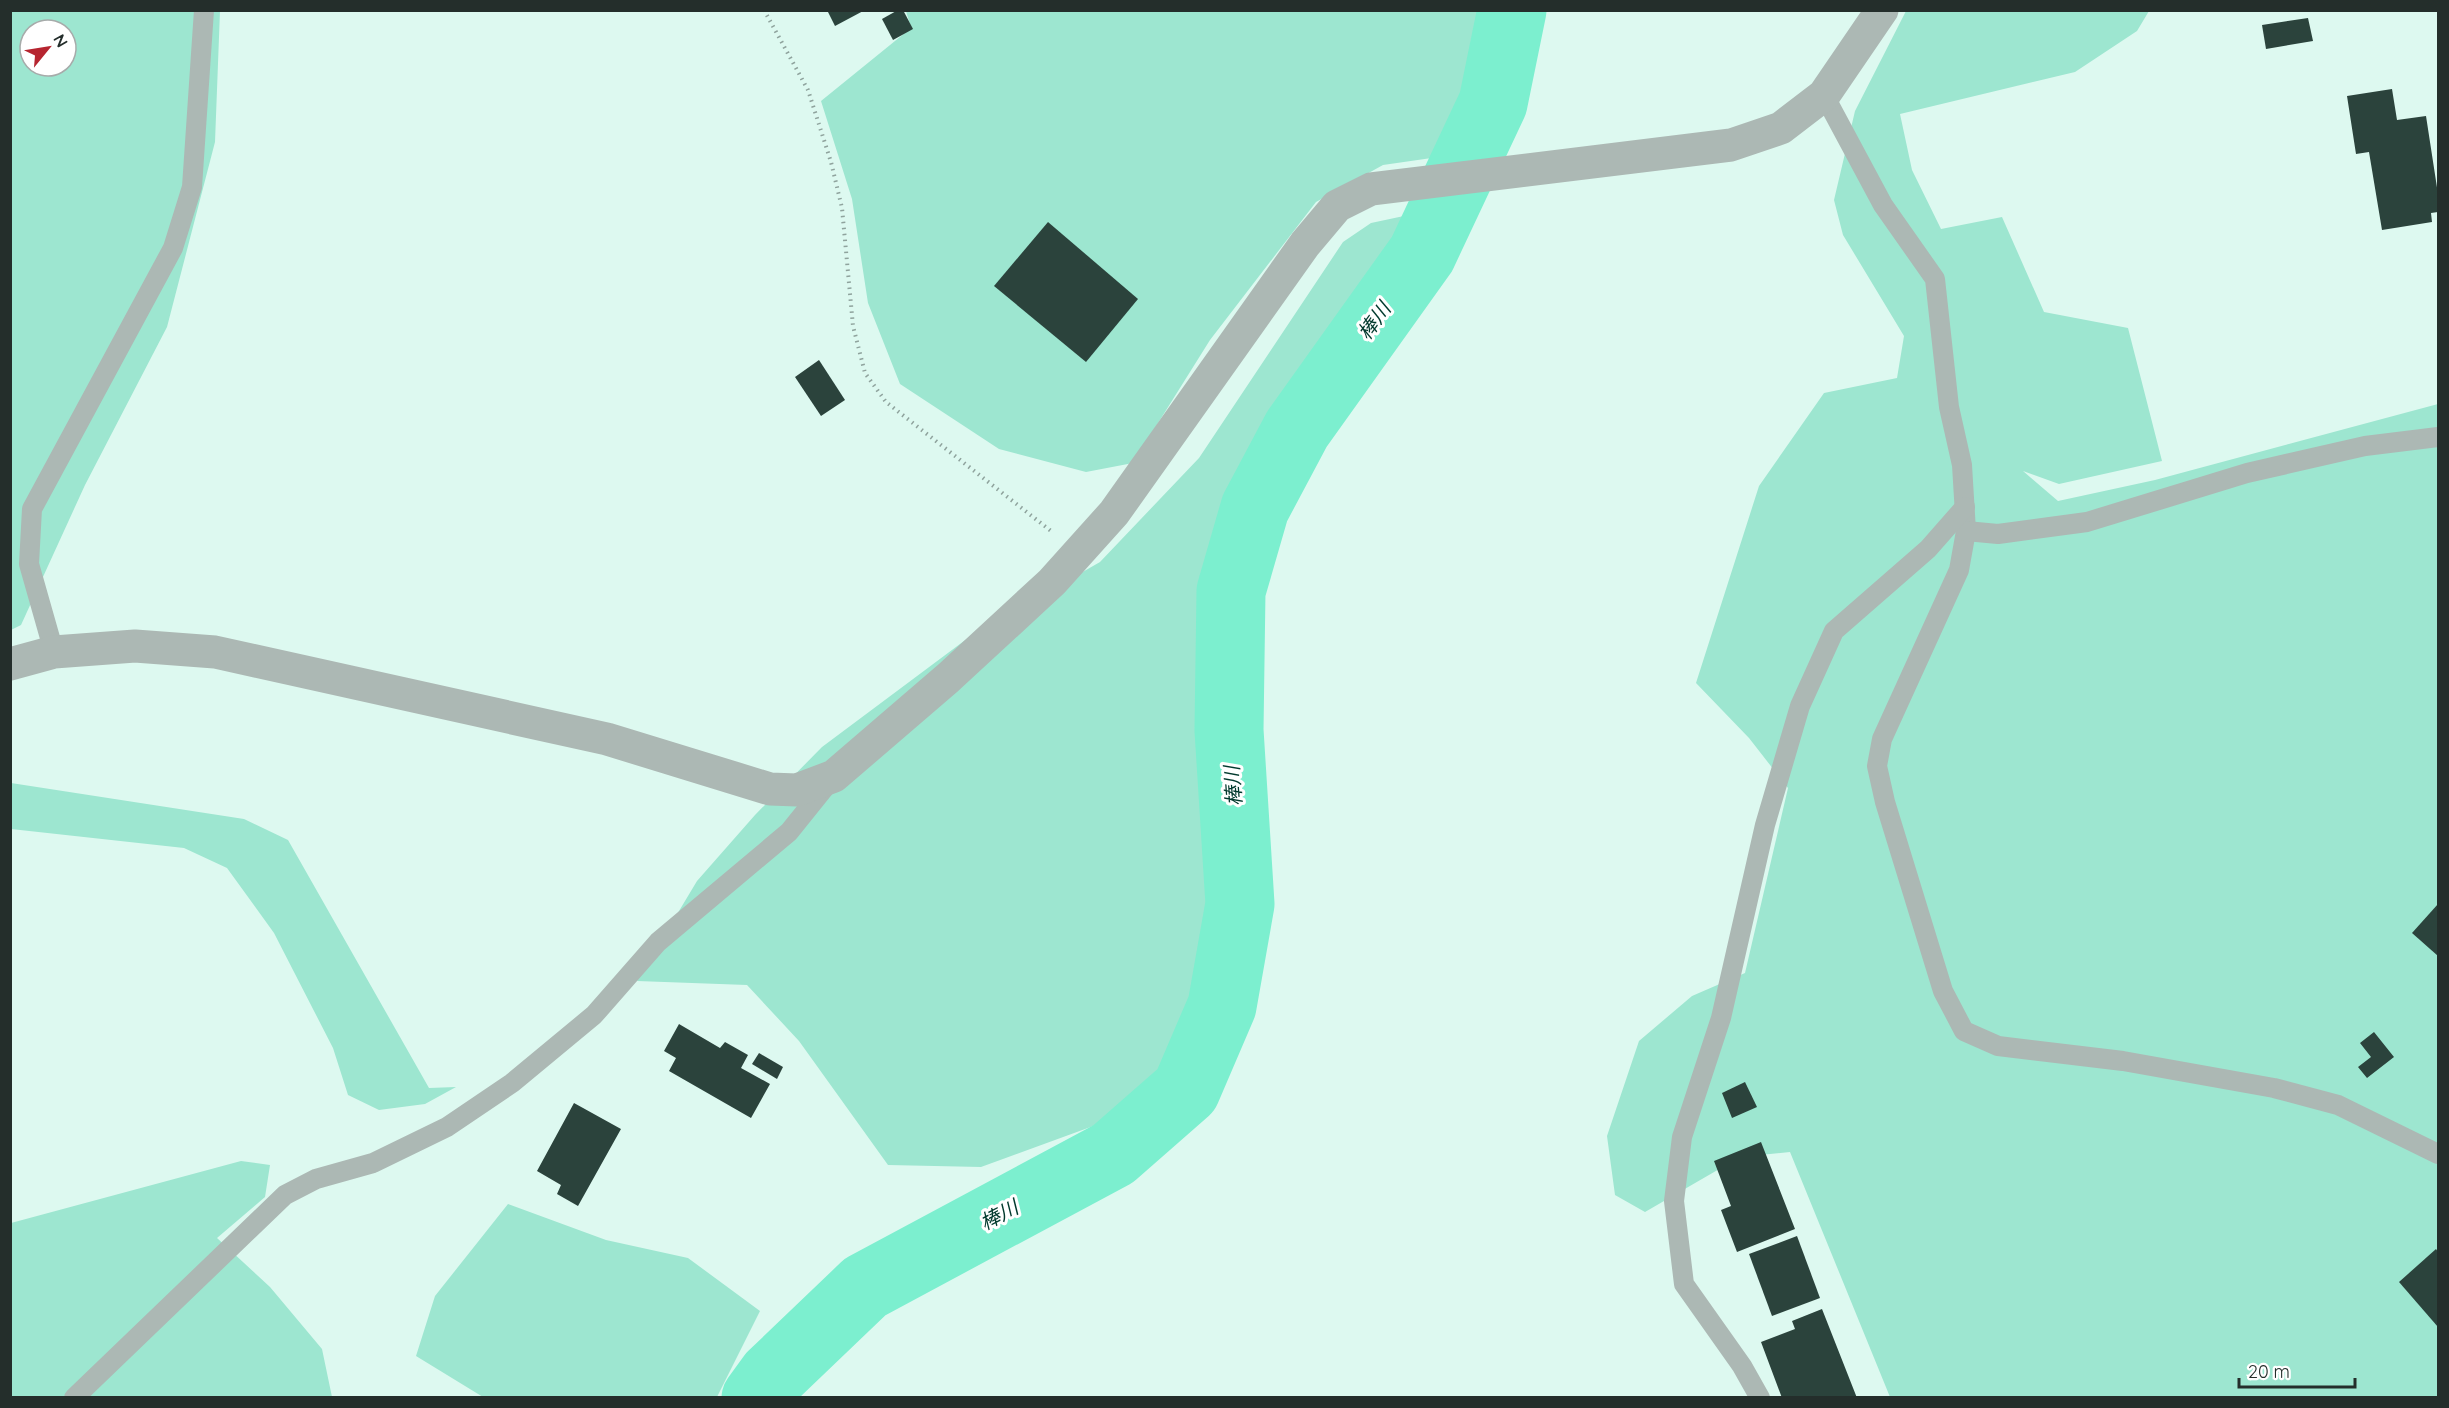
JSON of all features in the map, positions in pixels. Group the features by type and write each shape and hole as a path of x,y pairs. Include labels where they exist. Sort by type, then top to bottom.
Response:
{"street":[{"path":"10,664 54,652 135,646 215,652 607,739 770,789 797,790 834,776 948,678 1052,582 1114,513 1305,244 1337,206 1371,189 1731,145 1781,128 1824,95 1882,10"}],"lane":[{"path":"54,652 29,564 32,509 173,248 192,187 204,10"},
{"path":"1824,95 1883,205 1935,279 1950,407 1962,465 1966,531 1959,570 1881,739 1877,766 1885,802 1943,991 1964,1031 1998,1046 2123,1061 2274,1088 2338,1105 2439,1154"},
{"path":"1966,531 1998,534 2087,522 2247,473 2366,446 2439,437"},
{"path":"1760,1398 1742,1365 1684,1284 1674,1201 1682,1137 1721,1018 1765,825 1800,706 1834,631 1928,549 1965,507"},
{"path":"74,1398 285,1195 316,1179 373,1163 447,1127 512,1083 594,1015 658,942 789,832 834,776"}],"path":[{"path":"764,10 808,90 831,162 842,208 854,326 865,373 886,402 1079,552"}],"green space":[{"path":"11,11 220,11 215,142 167,327 85,485 21,625 11,630"},
{"path":"906,11 1525,11 1511,108 1501,148 1383,165 1316,202 1210,340 1133,463 1086,472 999,449 900,384 868,303 852,199 821,101 911,28"},
{"path":"1906,11 2149,11 2137,31 2075,72 1900,114 1912,170 1941,229 2002,217 2044,312 2128,328 2162,461 2059,484 2023,471 2058,501 2155,480 2438,404 2438,1397 1890,1397 1790,1152 1740,1157 1645,1212 1615,1195 1607,1136 1639,1041 1692,996 1745,973 1788,788 1749,738 1696,683 1759,486 1824,393 1897,378 1904,336 1843,235 1834,200 1855,111"},
{"path":"1418,213 1426,220 1408,254 1298,406 1251,486 1220,576 1212,682 1222,897 1211,976 1181,1063 1107,1121 981,1167 888,1165 799,1041 747,985 637,981 697,881 755,815 822,747 968,638 1100,562 1199,458 1343,242 1371,223"},
{"path":"11,783 244,819 288,840 429,1088 456,1087 425,1104 379,1110 348,1095 333,1048 274,933 227,868 184,848 11,829"},
{"path":"241,1161 270,1165 265,1197 217,1238 270,1287 322,1349 332,1397 11,1398 11,1223"},
{"path":"508,1204 606,1240 688,1258 760,1311 717,1397 483,1397 416,1356 435,1296"}],"building":[{"path":"827,10 865,10 835,26"},
{"path":"898,10 903,10 913,29 893,40 882,19"},
{"path":"2308,18 2313,41 2266,49 2262,25"},
{"path":"2392,89 2397,120 2426,116 2438,194 2438,212 2431,213 2432,222 2382,230 2369,152 2356,154 2347,96"},
{"path":"1048,222 1138,299 1086,362 994,286"},
{"path":"819,360 845,400 821,416 795,377"},
{"path":"2438,904 2438,956 2412,933"},
{"path":"679,1024 720,1048 725,1042 748,1055 741,1068 770,1084 751,1118 669,1071 676,1058 664,1051"},
{"path":"2374,1032 2394,1057 2367,1078 2358,1067 2371,1057 2360,1043"},
{"path":"759,1053 783,1067 777,1079 752,1064"},
{"path":"1745,1082 1757,1107 1732,1118 1722,1093"},
{"path":"574,1103 621,1129 578,1206 557,1194 561,1185 537,1171"},
{"path":"1761,1142 1795,1229 1737,1252 1721,1210 1731,1206 1714,1161"},
{"path":"1797,1236 1820,1298 1772,1316 1749,1254"},
{"path":"2436,1249 2438,1252 2438,1327 2399,1282"},
{"path":"1822,1309 1857,1398 1782,1398 1761,1342 1795,1329 1792,1321"}],"waterway":[{"name":"棒川","path":"756,1398 772,1376 865,1287 1113,1154 1186,1090 1222,1006 1240,904 1229,730 1231,591 1255,508 1297,429 1422,254 1493,103 1512,10"}]}
